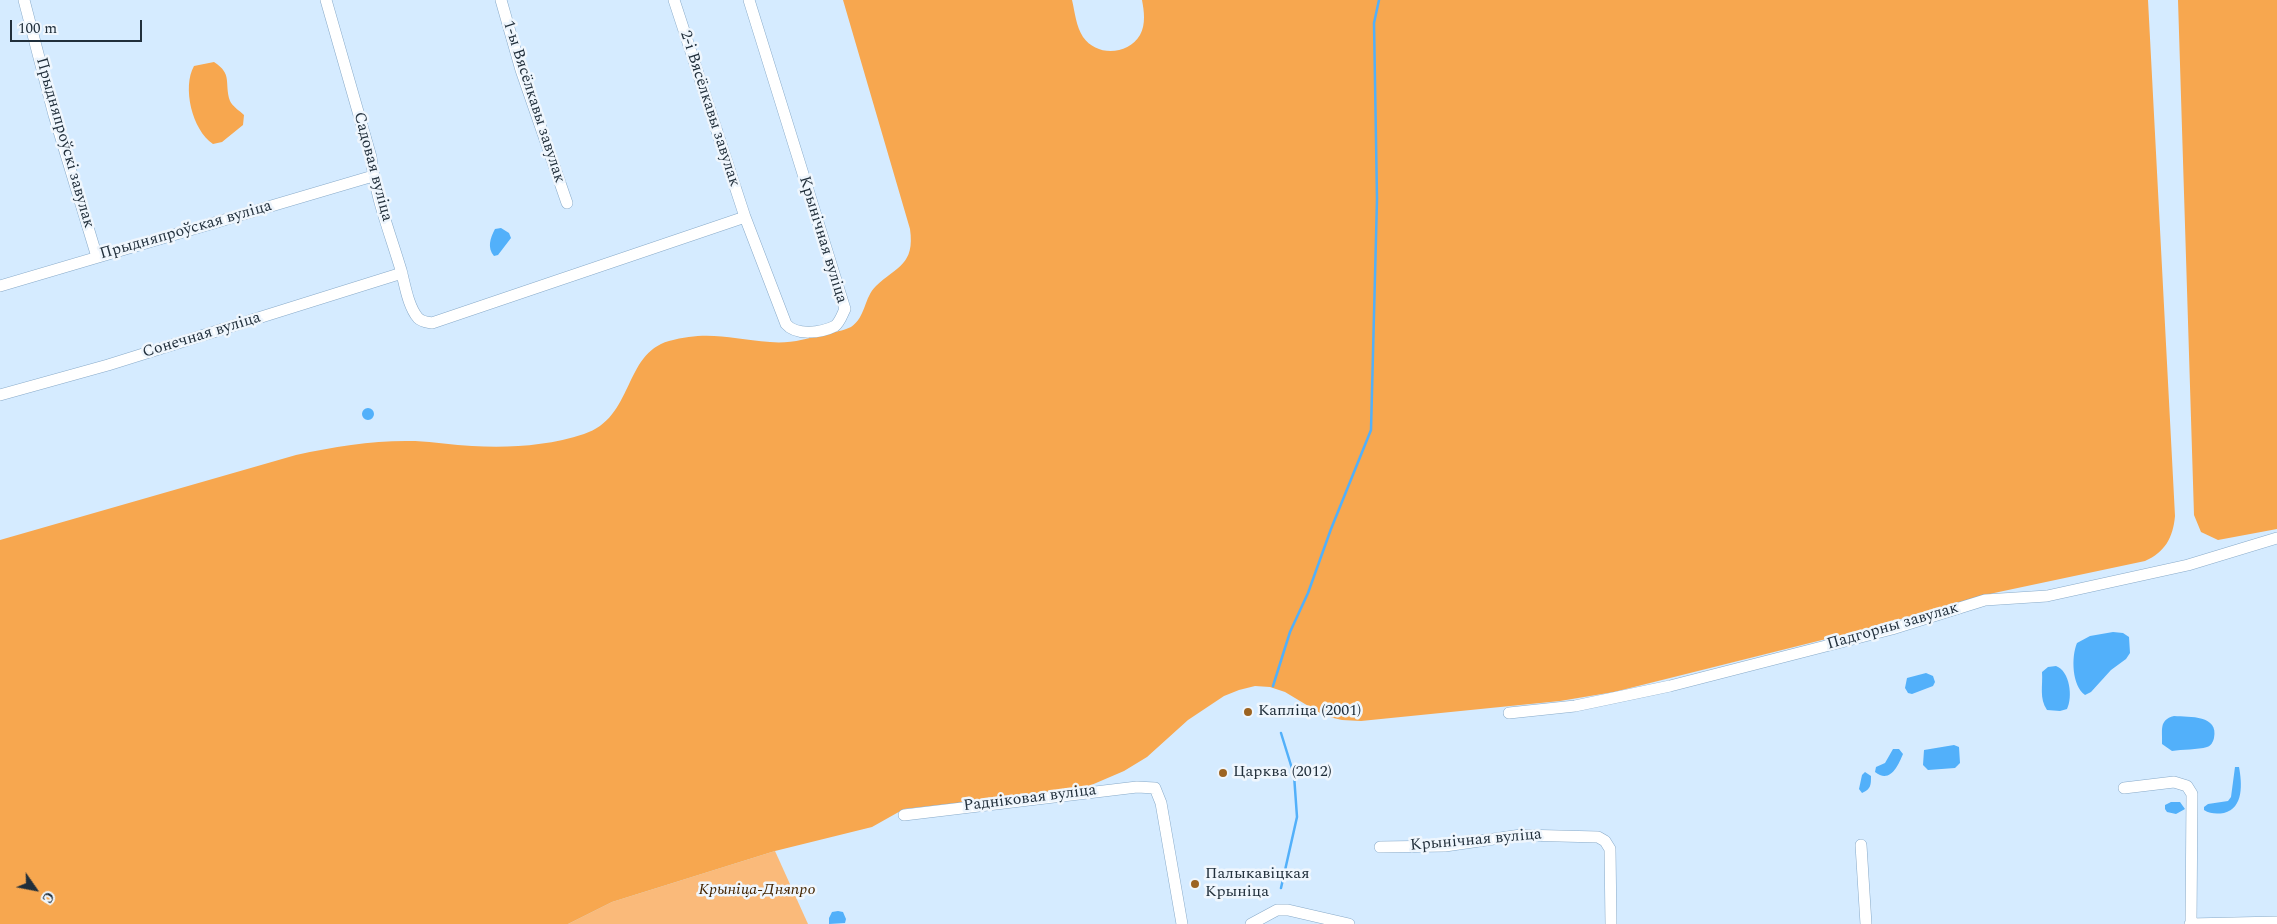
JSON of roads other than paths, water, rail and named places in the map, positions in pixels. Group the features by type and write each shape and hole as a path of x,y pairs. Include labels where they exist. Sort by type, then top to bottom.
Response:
{"street":[{"name":"Прыдняпроўскі завулак","path":"24,0 54,115 97,257"},
{"name":"Садовая вуліца","path":"326,0 371,157 373,176 402,273 413,309 424,322 432,323 745,217"},
{"name":"1-ы Вясёлкавы завулак","path":"501,0 521,70 567,203"},
{"name":"2-і Вясёлкавы завулак","path":"674,0 745,217"},
{"name":"Крынічная вуліца","path":"745,217 786,324 791,330 800,332 815,331 835,325 845,309 749,0"},
{"name":"Прыдняпроўская вуліца","path":"0,286 373,176"},
{"name":"Сонечная вуліца","path":"0,395 108,365 402,273"},
{"name":"Падгорны завулак","path":"1509,713 1575,706 1670,686 1892,628 1984,600 2047,596 2188,565 2277,538"},
{"path":"2124,788 2174,782 2187,786 2192,794 2190,924 2277,922"},
{"name":"Радніковая вуліца","path":"904,815 1137,787 1155,788 1161,803 1182,924"},
{"name":"Крынічная вуліца","path":"1380,847 1445,846 1521,835 1598,837 1606,841 1610,849 1611,924"},
{"path":"1861,845 1866,924"},
{"path":"1251,924 1277,910 1288,910 1349,924"}],"water":[{"path":"501,228 509,233 511,238 498,255 494,256 490,250 491,239 495,229"},
{"path":"368,408 374,414 368,420 362,414"},
{"path":"2113,632 2123,633 2129,637 2130,653 2091,692 2085,695 2077,685 2075,678 2073,663 2077,643 2090,636"},
{"path":"2056,666 2064,673 2070,691 2067,709 2060,711 2047,710 2042,696 2042,672 2048,667"},
{"path":"1926,673 1933,676 1935,682 1933,686 1912,694 1908,693 1905,688 1907,678"},
{"path":"2174,716 2195,717 2208,721 2214,730 2212,744 2203,748 2172,751 2162,744 2163,723"},
{"path":"1954,745 1959,747 1960,763 1955,768 1928,770 1923,765 1924,750"},
{"path":"1893,749 1899,749 1903,754 1893,772 1885,776 1875,772 1876,767 1885,763"},
{"path":"2235,767 2239,767 2241,787 2235,806 2224,813 2204,810 2204,807 2208,804 2228,801 2231,797"},
{"path":"1865,772 1871,776 1871,784 1862,793 1859,789 1862,775"},
{"path":"2171,802 2180,802 2185,809 2176,814 2167,812 2165,805"},
{"path":"832,912 843,912 846,919 845,923 829,924"}],"waterway":[{"path":"1273,686 1290,632 1308,593 1331,529 1371,430 1377,199 1374,23 1379,0"},
{"path":"1281,733 1294,775 1297,817 1281,888"}],"place":[{"name":"Капліца (2001)","path":"1248,712"},
{"name":"Царква (2012)","path":"1223,773"},
{"name":"Палыкавіцкая Крыніца","path":"1195,884"}],"park label":[{"name":"Крыніца-Дняпро","path":"757,891"}]}
